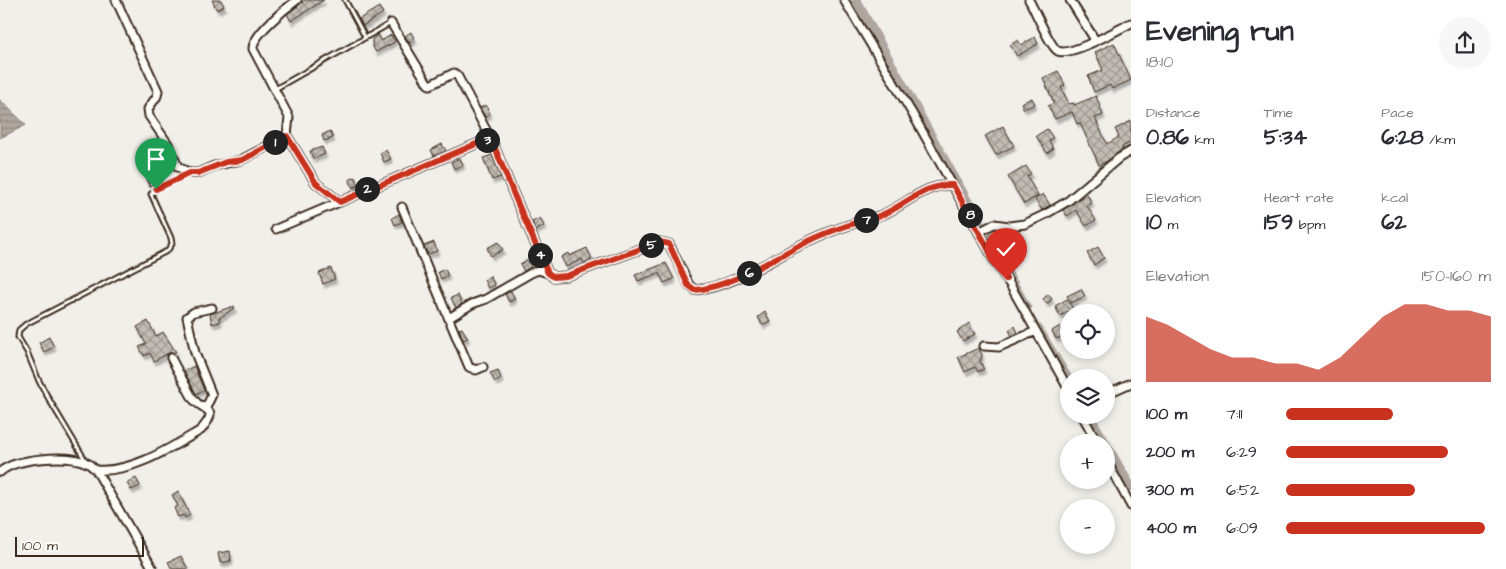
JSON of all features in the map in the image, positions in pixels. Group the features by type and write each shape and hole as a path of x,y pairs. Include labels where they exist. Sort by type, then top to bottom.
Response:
{"street":[{"path":"116,0 158,91 157,96 148,109 149,116 168,144 178,167 190,173 198,173 226,162 242,160 287,136"},
{"path":"297,0 271,22 252,46 290,118 287,136 316,183 340,202"},
{"path":"844,0 953,185 984,230 995,261 1060,374"},
{"path":"1030,0 1052,45 1058,51 1071,51 1131,23"},
{"path":"1070,0 1095,40"},
{"path":"391,23 428,84 430,85 456,73 493,143 548,273"},
{"path":"276,229 481,142 489,140 493,143"},
{"path":"984,230 998,224 1018,226 1046,214 1068,200 1119,158 1131,151"},
{"path":"448,318 538,270 554,277 566,276 660,242 669,244 688,285 695,290 703,290 746,274 833,230 885,213 918,193 936,186 953,185"},
{"path":"402,207 469,367 476,370 483,366"},
{"path":"206,407 212,395 195,353 187,317 194,312 212,308"},
{"path":"984,346 999,347 1036,331"},
{"path":"96,470 107,471 126,468 142,461 201,430 210,418 210,412 206,407 193,399 170,358"},
{"path":"1115,390 1131,382"},
{"path":"0,472 5,468 22,462 64,458 88,463 96,470 154,569"},
{"path":"1115,477 1131,506"}],"lane":[{"path":"345,0 366,37"},
{"path":"274,90 391,23"},
{"path":"88,463 39,381 27,352 18,338 18,330 26,324 167,250 172,244 171,238 151,194 156,189 190,173"}],"shaded area":[{"path":"0,100 26,125 0,138"}],"building":[{"path":"212,0 221,0 224,6 217,10"},
{"path":"305,0 324,0 291,21 287,14"},
{"path":"379,7 383,13 363,26 359,19"},
{"path":"411,32 415,40 409,43 405,36"},
{"path":"378,35 381,41 391,35 395,42 376,52 372,45 372,39"},
{"path":"1035,37 1038,44 1017,56 1010,45 1018,40 1021,45"},
{"path":"1114,43 1131,80 1112,89 1110,85 1094,92 1088,76 1103,70 1095,52"},
{"path":"1058,71 1065,85 1061,87 1069,104 1074,103 1074,105 1096,96 1103,115 1095,118 1107,144 1119,137 1115,129 1131,121 1131,142 1099,165 1080,123 1077,124 1072,112 1055,119 1048,106 1054,103 1043,78"},
{"path":"1032,98 1035,104 1024,109 1021,103"},
{"path":"486,105 490,114 485,117 480,108"},
{"path":"1003,126 1014,146 996,155 985,136"},
{"path":"1047,129 1053,138 1049,140 1053,149 1047,153 1036,136"},
{"path":"330,131 333,138 324,141 322,135"},
{"path":"442,144 446,151 434,156 431,150"},
{"path":"322,147 325,154 313,159 310,151"},
{"path":"386,150 391,159 384,162 380,153"},
{"path":"492,155 501,177 492,180 483,158"},
{"path":"460,158 463,165 454,169 451,162"},
{"path":"1026,166 1031,174 1027,176 1038,196 1024,204 1008,177"},
{"path":"156,170 161,181 150,186 145,175"},
{"path":"355,177 359,185 353,188 349,180"},
{"path":"1043,194 1050,205 1042,210 1035,199"},
{"path":"1087,194 1092,203 1087,206 1096,220 1086,226 1076,210 1067,216 1063,210"},
{"path":"399,214 402,222 395,225 392,218"},
{"path":"540,218 544,226 535,231 532,222"},
{"path":"434,242 437,251 428,254 424,246"},
{"path":"498,242 503,250 491,256 487,248"},
{"path":"1098,247 1104,258 1094,265 1087,253"},
{"path":"587,248 592,259 584,263 582,259 566,267 561,257 568,253 569,256"},
{"path":"527,260 531,267 524,271 520,264"},
{"path":"666,263 674,279 664,283 659,273 638,281 635,275"},
{"path":"331,268 335,279 323,284 319,273"},
{"path":"445,269 448,276 441,279 438,272"},
{"path":"490,276 495,285 488,288 484,280"},
{"path":"1081,289 1085,296 1071,303 1067,296"},
{"path":"511,291 515,299 509,302 505,294"},
{"path":"1048,294 1052,299 1047,304 1043,299"},
{"path":"458,295 462,304 456,308 451,298"},
{"path":"1067,299 1070,304 1060,304 1060,316 1055,306"},
{"path":"234,306 235,308 219,318 220,322 212,324 210,314"},
{"path":"765,312 770,321 762,325 758,317"},
{"path":"148,321 156,336 163,332 176,352 169,353 154,361 150,353 144,356 139,347 146,344 137,327"},
{"path":"969,323 975,334 963,341 957,332"},
{"path":"1015,326 1018,333 1012,336 1009,330"},
{"path":"1060,326 1060,337 1056,339 1052,331"},
{"path":"462,328 468,338 463,340 459,329"},
{"path":"49,337 54,347 44,352 39,343"},
{"path":"979,348 982,355 980,362 984,369 978,372 975,367 965,372 958,357"},
{"path":"194,366 204,390 196,394 184,371"},
{"path":"498,370 501,379 495,382 490,373"},
{"path":"136,478 140,486 131,490 127,483"},
{"path":"178,491 190,515 185,518 183,515 178,517 174,508 178,506 172,495"},
{"path":"230,551 231,561 220,563 218,553"},
{"path":"181,556 188,569 172,569 168,562"}],"waterway":[{"path":"856,0 1027,308"},
{"path":"1038,328 1062,369"},
{"path":"1094,424 1100,434"},
{"path":"1115,459 1131,487"}],"route":[{"path":"156,189 190,173 198,173 226,162 242,160 287,136 316,183 340,202 489,140 493,143 548,273 554,277 566,276 660,242 669,244 688,285 695,290 703,290 746,274 833,230 874,218 900,205 918,193 936,186 953,185 1006,279"}]}
